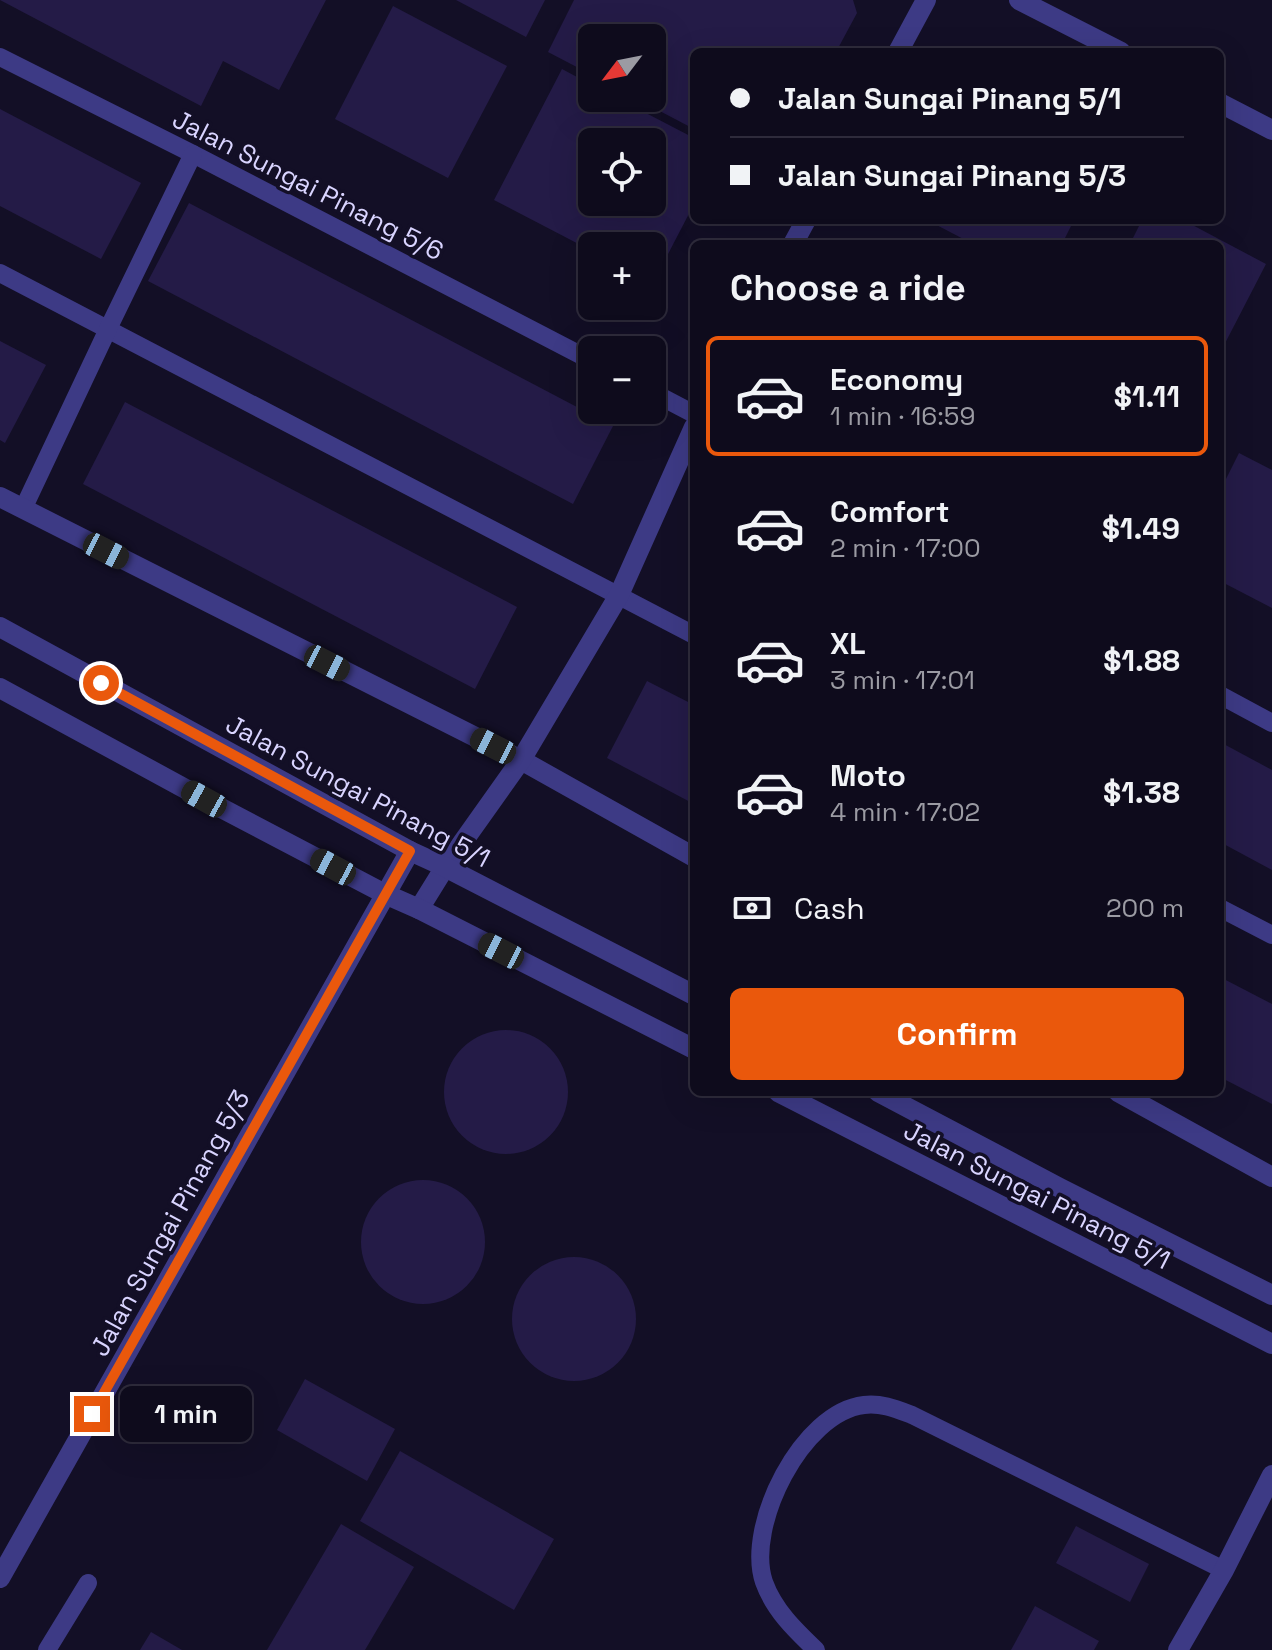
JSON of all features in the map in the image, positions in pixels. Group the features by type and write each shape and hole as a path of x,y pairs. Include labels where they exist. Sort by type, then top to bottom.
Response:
{"street":[{"path":"900,48 926,0"},
{"path":"1019,0 1113,48"},
{"path":"1224,105 1272,130"},
{"path":"419,909 521,760 619,595 690,436"},
{"path":"0,497 521,760 690,855"},
{"name":"Jalan Sungai Pinang 5/1","path":"0,627 410,851 690,993"},
{"path":"0,688 385,894 690,1047"},
{"name":"Jalan Sungai Pinang 5/3","path":"0,1578 410,851"},
{"name":"Jalan Sungai Pinang 5/1","path":"786,1096 1272,1344"},
{"name":"Jalan Sungai Pinang 5/1","path":"886,1096 1272,1295"},
{"path":"1125,1096 1272,1177"},
{"path":"1178,1650 1224,1570 1272,1475"}],"lane":[{"name":"Jalan Sungai Pinang 5/6","path":"0,57 578,354"},
{"path":"23,509 193,154"},
{"path":"0,273 690,633"},
{"path":"666,399 690,412"},
{"path":"1224,697 1272,723"},
{"path":"1224,910 1272,935"},
{"path":"816,1650 795,1631 777,1608 764,1581 759,1553 763,1524 779,1483 804,1443 823,1423 863,1405 885,1405 912,1415 1224,1570"},
{"path":"47,1650 88,1583"}],"building":[{"path":"0,0 326,0 279,90 223,61 201,106"},
{"path":"456,0 545,0 526,37"},
{"path":"574,0 853,0 857,13 838,48 690,48 690,127 662,112 666,112 666,24 578,24 578,68 548,52"},
{"path":"393,6 507,66 448,178 335,119"},
{"path":"562,69 578,78 578,112 644,112 690,136 690,212 666,258 666,232 578,232 578,244 494,200"},
{"path":"0,109 141,183 101,259 0,206"},
{"path":"189,203 578,408 578,424 613,426 573,504 148,281"},
{"path":"935,224 1072,224 1064,240 965,240"},
{"path":"1140,224 1191,224 1221,240 1132,240"},
{"path":"1224,242 1266,264 1224,345"},
{"path":"0,341 46,365 5,443 0,440"},
{"path":"125,402 517,607 475,689 83,484"},
{"path":"1239,453 1272,470 1272,608 1224,583 1224,483"},
{"path":"647,681 690,703 690,802 607,758"},
{"path":"1224,744 1272,770 1272,870 1224,844"},
{"path":"1224,979 1272,1004 1272,1104 1224,1079"},
{"path":"506,1030 530,1035 550,1048 563,1068 568,1092 563,1116 550,1136 530,1149 506,1154 482,1149 462,1136 449,1116 444,1092 449,1068 462,1048 482,1035"},
{"path":"423,1180 447,1185 467,1198 480,1218 485,1242 480,1266 467,1286 447,1299 423,1304 399,1299 379,1286 366,1266 361,1242 366,1218 379,1198 399,1185"},
{"path":"574,1257 598,1262 618,1275 631,1295 636,1319 631,1343 618,1363 598,1376 574,1381 550,1376 530,1363 517,1343 512,1319 517,1295 530,1275 550,1262"},
{"path":"305,1379 395,1429 367,1481 277,1430"},
{"path":"400,1451 554,1539 514,1610 360,1521"},
{"path":"341,1524 414,1567 365,1650 267,1650"},
{"path":"1076,1526 1149,1564 1130,1602 1056,1563"},
{"path":"1035,1606 1099,1641 1094,1650 1011,1650"},
{"path":"151,1632 182,1650 140,1650"}],"route":[{"path":"92,1414 410,851 101,683"}]}
